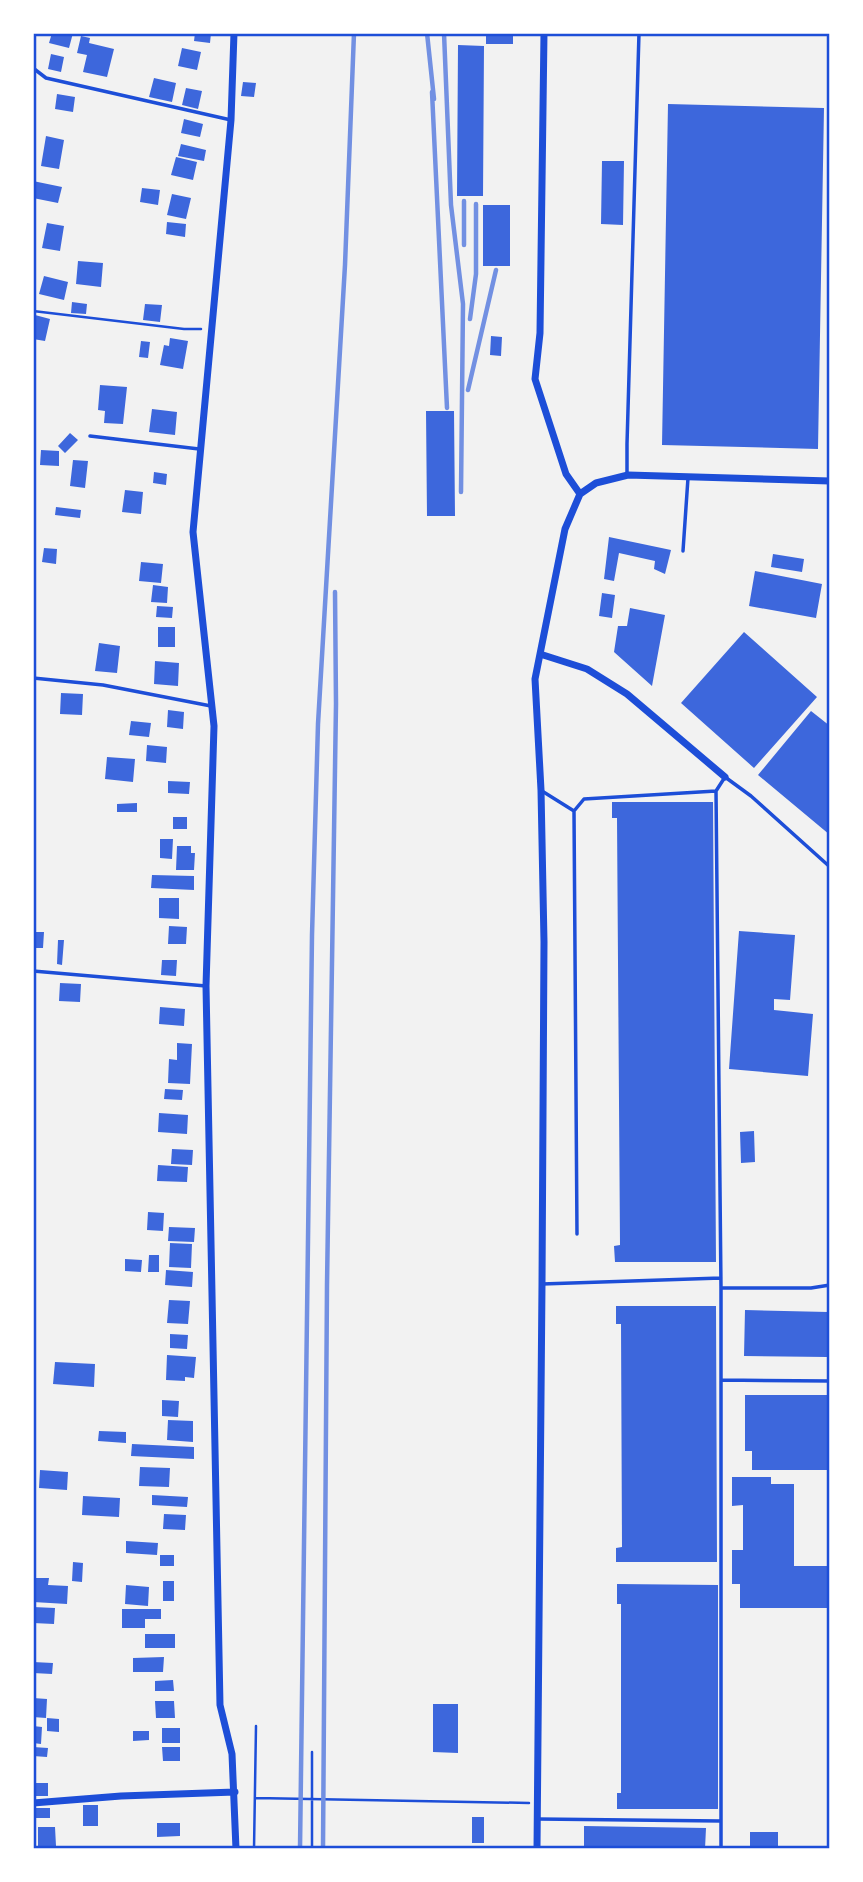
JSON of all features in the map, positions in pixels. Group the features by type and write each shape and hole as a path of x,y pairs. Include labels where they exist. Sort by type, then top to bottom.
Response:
{"street":[{"path":"234,33 231,120 193,532 214,726 206,986 220,1705 232,1754 236,1849"},
{"path":"544,33 540,333 535,379 566,474 580,494"},
{"path":"537,1849 544,942 541,790 535,679 565,529 580,494 596,482 628,475 830,481"},
{"path":"540,653 587,669 627,694 725,776"},
{"path":"33,1803 121,1796 235,1793"}],"lane":[{"path":"628,475 627,430 639,33"},
{"path":"33,68 46,78 231,120"},
{"path":"90,436 201,449"},
{"path":"683,551 688,478"},
{"path":"33,678 103,685 212,706"},
{"path":"722,1849 721,1278 716,791 725,776 830,867"},
{"path":"541,790 575,811"},
{"path":"577,1234 575,811 584,799 716,791"},
{"path":"33,971 206,986"},
{"path":"542,1284 721,1278"},
{"path":"721,1288 830,1285"},
{"path":"721,1380 830,1381"},
{"path":"538,1819 722,1821"}],"path":[{"path":"33,311 158,327 212,330"},
{"path":"254,1849 256,1726"},
{"path":"312,1752 312,1847"},
{"path":"256,1798 537,1803"}],"building":[{"path":"52,33 73,33 69,48 49,43"},
{"path":"195,33 211,33 210,43 194,41"},
{"path":"486,33 513,33 513,44 486,44"},
{"path":"81,36 90,38 89,43 114,49 107,77 83,72 87,55 77,53"},
{"path":"458,45 484,46 483,196 457,196"},
{"path":"182,48 201,52 197,70 178,66"},
{"path":"51,54 64,57 61,72 48,69"},
{"path":"154,78 176,83 172,102 149,97"},
{"path":"243,82 256,83 254,97 241,96"},
{"path":"186,88 202,91 198,109 182,105"},
{"path":"57,94 75,97 73,112 55,109"},
{"path":"668,104 824,108 818,449 662,445"},
{"path":"184,119 203,124 200,137 181,133"},
{"path":"46,136 64,140 59,169 41,166"},
{"path":"181,144 206,150 204,161 178,156"},
{"path":"176,157 197,162 193,180 171,175"},
{"path":"602,161 624,161 623,225 601,224"},
{"path":"33,181 62,187 58,203 33,198"},
{"path":"142,188 160,190 158,205 140,202"},
{"path":"172,194 191,198 186,219 167,215"},
{"path":"483,205 510,205 510,266 483,266"},
{"path":"167,222 186,224 185,237 166,234"},
{"path":"47,223 64,226 60,251 42,248"},
{"path":"78,261 103,263 101,287 76,284"},
{"path":"44,276 68,282 64,300 39,294"},
{"path":"72,302 87,304 86,314 71,313"},
{"path":"145,304 162,305 160,322 143,320"},
{"path":"35,315 50,319 45,341 33,339"},
{"path":"491,336 502,337 501,356 490,355"},
{"path":"170,338 188,341 183,369 160,365 164,345 169,346"},
{"path":"141,341 150,342 148,358 139,357"},
{"path":"100,385 127,387 123,424 104,423 105,411 98,410"},
{"path":"152,409 177,412 175,435 149,432"},
{"path":"426,411 454,411 455,516 427,516"},
{"path":"70,433 78,440 65,453 58,446"},
{"path":"41,450 59,451 59,466 40,465"},
{"path":"73,460 88,461 85,488 70,486"},
{"path":"154,472 167,474 166,485 153,483"},
{"path":"125,490 143,492 141,514 122,512"},
{"path":"56,507 81,510 80,518 55,515"},
{"path":"609,537 671,550 665,574 654,569 655,561 619,553 614,581 604,579"},
{"path":"44,548 57,549 56,564 42,562"},
{"path":"773,554 804,559 802,572 771,567"},
{"path":"141,562 163,564 161,583 139,581"},
{"path":"755,571 822,584 816,618 749,606"},
{"path":"153,585 168,587 167,603 151,602"},
{"path":"602,593 615,595 612,618 599,616"},
{"path":"157,606 173,607 172,618 156,617"},
{"path":"630,608 665,615 652,686 614,652 618,626 627,626"},
{"path":"158,627 175,627 175,647 158,647"},
{"path":"744,632 817,697 754,768 681,703"},
{"path":"99,643 120,646 117,673 95,671"},
{"path":"155,661 179,663 178,686 154,684"},
{"path":"61,693 83,694 82,715 60,714"},
{"path":"168,710 184,712 183,729 167,727"},
{"path":"811,711 830,726 830,835 758,775"},
{"path":"131,721 151,723 149,737 129,735"},
{"path":"147,745 167,747 166,763 146,761"},
{"path":"107,757 135,759 133,782 105,779"},
{"path":"168,781 190,782 189,794 168,793"},
{"path":"612,802 713,802 716,1262 615,1262 614,1246 620,1245 617,818 612,818"},
{"path":"137,803 137,812 117,812 117,804"},
{"path":"173,817 187,817 187,829 173,829"},
{"path":"160,839 173,839 172,859 160,858"},
{"path":"177,846 191,846 191,853 195,853 194,870 176,870"},
{"path":"152,875 194,876 194,890 151,888"},
{"path":"159,898 179,898 179,919 159,918"},
{"path":"169,926 187,927 186,944 168,944"},
{"path":"739,931 795,935 790,1000 774,999 774,1010 813,1014 808,1076 729,1069"},
{"path":"35,932 44,932 43,948 35,948"},
{"path":"58,940 64,940 62,965 57,964"},
{"path":"162,960 177,960 176,976 161,975"},
{"path":"60,983 81,984 80,1002 59,1001"},
{"path":"160,1007 185,1009 184,1026 159,1024"},
{"path":"177,1043 192,1044 190,1084 168,1083 169,1059 177,1060"},
{"path":"165,1089 183,1090 182,1100 164,1099"},
{"path":"159,1113 188,1115 187,1134 158,1132"},
{"path":"754,1131 755,1162 741,1163 740,1132"},
{"path":"172,1149 193,1150 192,1165 171,1164"},
{"path":"158,1165 188,1167 187,1182 157,1181"},
{"path":"148,1212 164,1213 163,1231 147,1230"},
{"path":"169,1227 195,1228 194,1242 168,1241"},
{"path":"170,1243 192,1244 191,1268 169,1267"},
{"path":"149,1255 159,1255 159,1272 148,1272"},
{"path":"125,1259 142,1260 141,1272 125,1271"},
{"path":"166,1270 193,1272 192,1287 165,1285"},
{"path":"169,1300 190,1301 188,1324 167,1323"},
{"path":"616,1306 716,1306 717,1562 616,1562 616,1548 622,1547 621,1324 616,1324"},
{"path":"745,1310 828,1312 827,1357 744,1356"},
{"path":"170,1334 188,1335 187,1349 170,1348"},
{"path":"167,1355 196,1357 194,1378 185,1377 185,1381 166,1380"},
{"path":"55,1362 95,1364 94,1387 53,1384"},
{"path":"745,1395 827,1395 827,1470 752,1470 752,1451 745,1451"},
{"path":"162,1400 179,1401 178,1417 162,1416"},
{"path":"168,1420 193,1421 193,1442 167,1440"},
{"path":"99,1431 126,1432 126,1443 98,1441"},
{"path":"132,1444 194,1447 194,1459 131,1456"},
{"path":"140,1467 170,1468 169,1487 139,1486"},
{"path":"40,1470 68,1472 67,1490 39,1488"},
{"path":"732,1477 771,1477 771,1484 794,1484 794,1566 829,1566 830,1608 740,1608 740,1584 732,1584 732,1550 743,1550 743,1505 732,1506"},
{"path":"152,1495 188,1497 187,1507 152,1505"},
{"path":"83,1496 120,1498 119,1517 82,1515"},
{"path":"164,1514 186,1515 185,1530 163,1529"},
{"path":"126,1541 158,1543 157,1555 126,1553"},
{"path":"160,1555 174,1555 174,1566 160,1566"},
{"path":"73,1562 83,1563 82,1582 72,1581"},
{"path":"34,1578 49,1578 48,1585 68,1586 67,1604 33,1602"},
{"path":"163,1581 174,1581 174,1601 163,1601"},
{"path":"617,1584 718,1585 718,1809 617,1809 617,1793 621,1793 621,1604 617,1604"},
{"path":"126,1585 149,1587 148,1606 125,1604"},
{"path":"33,1607 55,1608 54,1624 33,1623"},
{"path":"122,1609 161,1609 161,1619 145,1619 145,1628 122,1628"},
{"path":"145,1634 175,1634 175,1648 145,1648"},
{"path":"164,1657 163,1672 133,1672 133,1658"},
{"path":"33,1662 53,1663 52,1674 33,1673"},
{"path":"173,1680 174,1691 155,1691 155,1681"},
{"path":"33,1698 47,1699 46,1718 33,1717"},
{"path":"155,1701 174,1701 175,1718 156,1718"},
{"path":"433,1704 458,1704 458,1753 433,1752"},
{"path":"47,1718 59,1719 59,1732 47,1731"},
{"path":"33,1726 42,1727 41,1744 33,1743"},
{"path":"162,1728 180,1728 180,1743 162,1743"},
{"path":"133,1731 149,1731 149,1740 133,1741"},
{"path":"33,1747 48,1748 47,1757 33,1756"},
{"path":"162,1747 180,1747 180,1761 163,1761"},
{"path":"33,1783 48,1783 48,1796 33,1796"},
{"path":"83,1805 98,1805 98,1826 83,1826"},
{"path":"34,1808 50,1808 50,1818 34,1818"},
{"path":"472,1817 484,1817 484,1843 472,1843"},
{"path":"157,1823 180,1823 180,1836 157,1837"},
{"path":"584,1826 706,1828 705,1849 584,1849"},
{"path":"38,1827 55,1827 56,1846 38,1846"},
{"path":"750,1832 778,1832 778,1849 750,1849"}],"railway":[{"path":"300,1849 312,935 318,724 345,265 354,33"},
{"path":"427,33 434,99"},
{"path":"444,33 451,205 463,304 461,492"},
{"path":"432,92 447,408"},
{"path":"464,201 464,245"},
{"path":"470,319 476,274 476,204"},
{"path":"468,390 496,270"},
{"path":"323,1849 335,592"}]}
